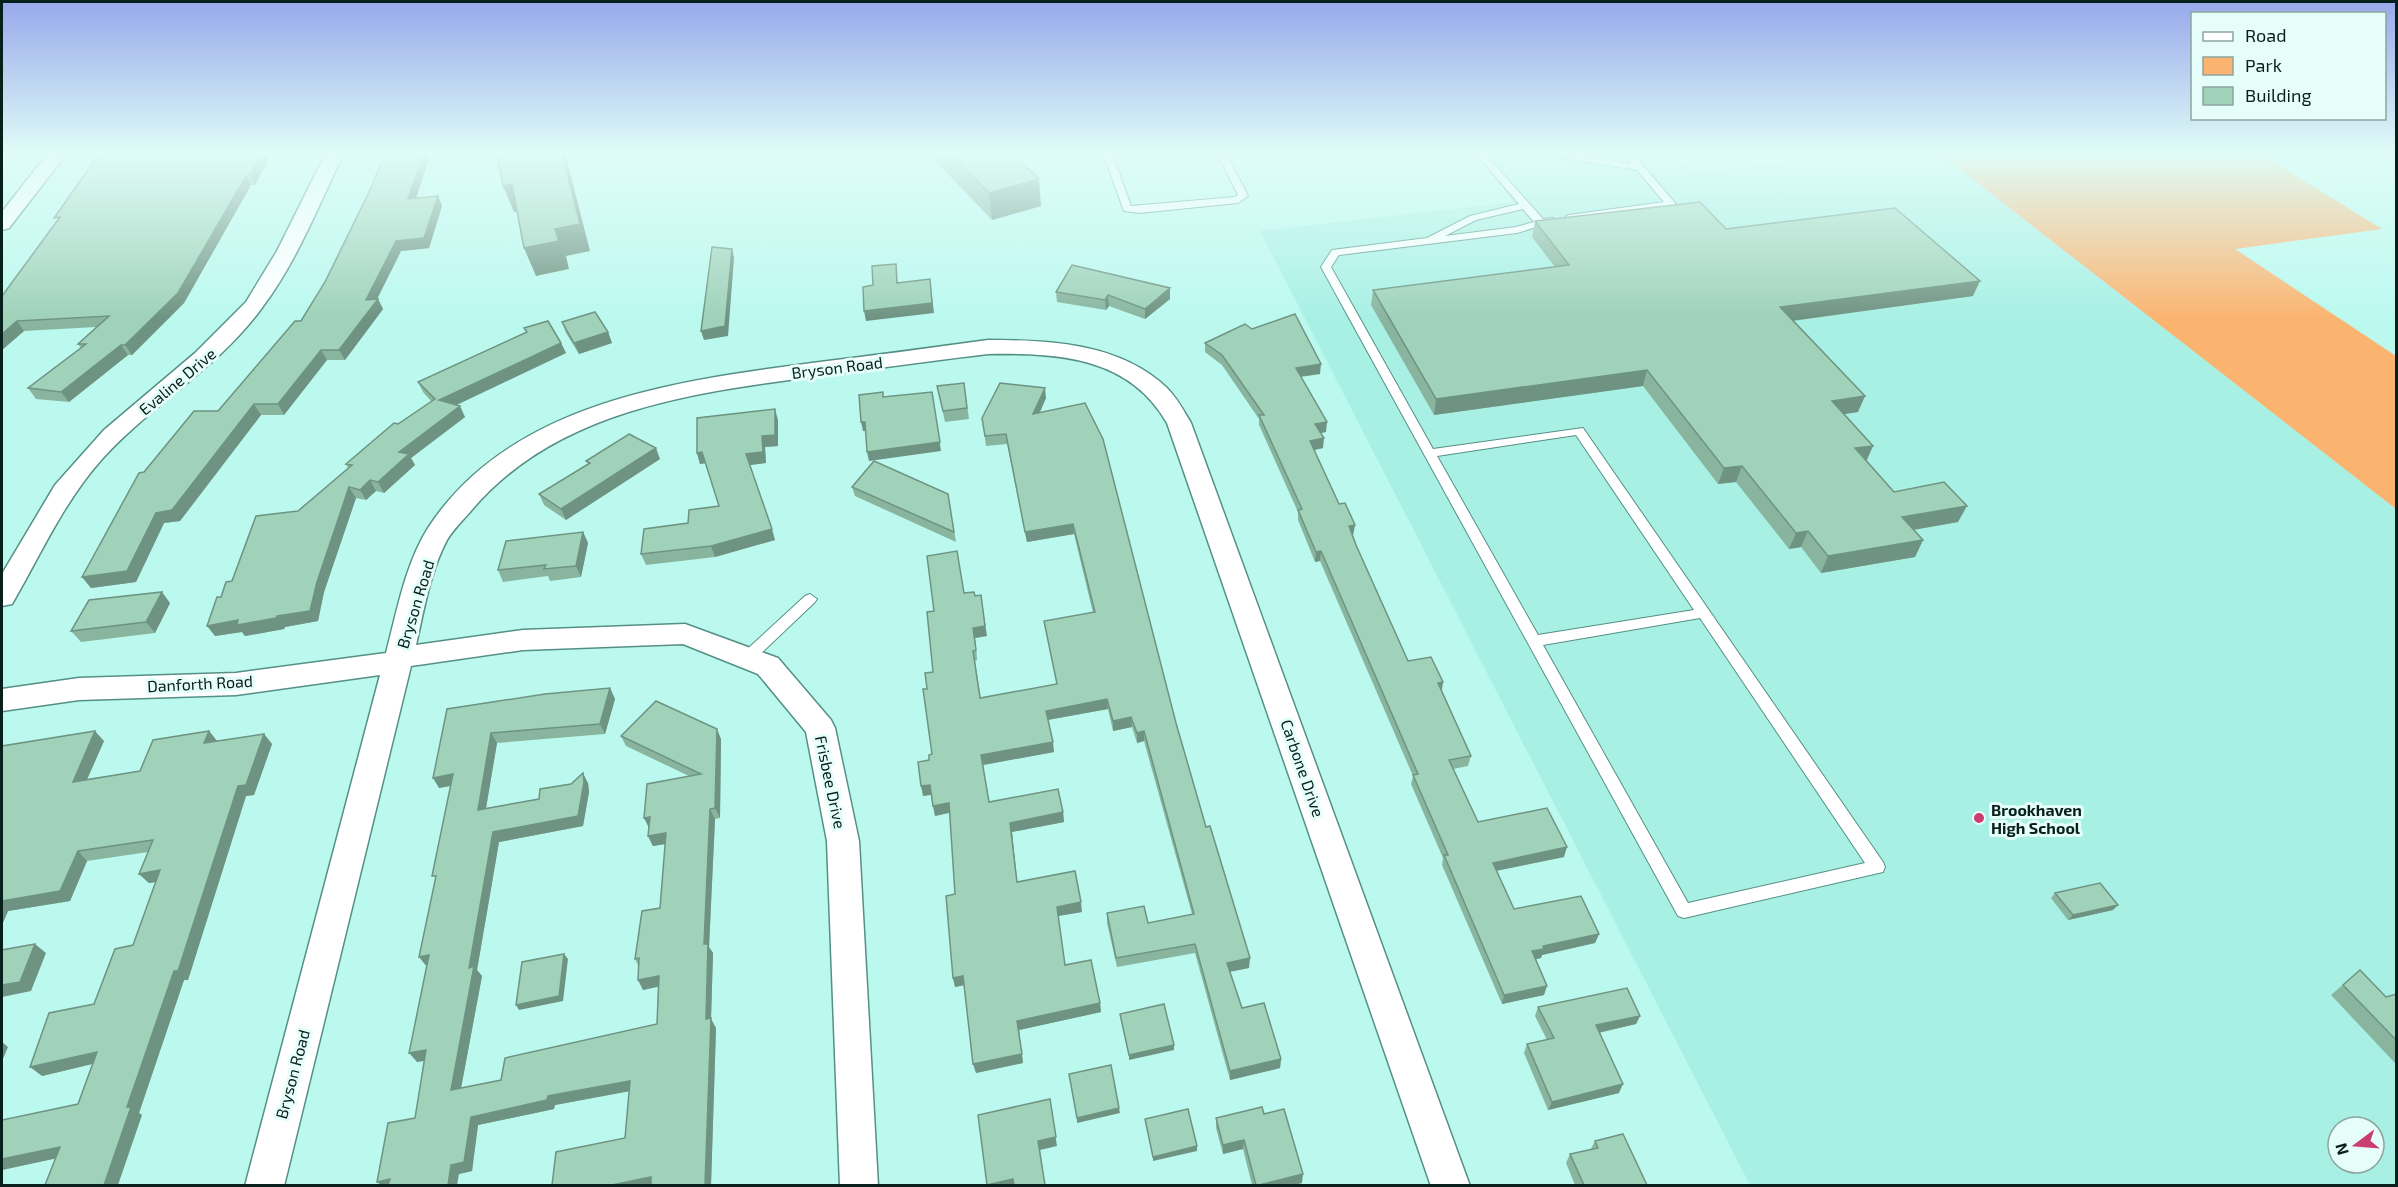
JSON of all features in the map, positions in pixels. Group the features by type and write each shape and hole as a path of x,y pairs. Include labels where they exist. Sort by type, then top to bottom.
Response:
{"street":[{"path":"2,224 14,208"},
{"name":"Evaline Drive","path":"2,597 50,512 77,471 112,434 226,339 254,305 278,269 307,208"},
{"name":"Bryson Road","path":"264,1185 417,586 438,534 473,490 524,450 581,419 648,396 710,383 988,347 1030,346 1074,352 1127,369"},
{"name":"Carbone Drive","path":"1127,369 1159,393 1179,423 1451,1185"},
{"name":"Frisbee Drive","path":"399,660 523,640 685,634 768,666 820,728 843,841 859,1185"},
{"name":"Danforth Road","path":"2,700 79,689 236,684 399,660"}],"lane":[{"path":"1127,208 1155,208"},
{"path":"1428,241 1448,228 1473,218 1513,208"},
{"path":"1530,208 1540,222"},
{"path":"1432,453 1579,431 1876,867 1684,911 1432,453 1326,267 1336,252 1517,230 1540,222 1639,208"},
{"path":"747,658 810,599"},
{"path":"1535,641 1703,613"}],"shaded area":[{"name":"Brookhaven High School","path":"1457,208 2010,208 2396,509 2396,1185 1750,1185 1260,231"}],"green space":[{"path":"2010,208 2349,208 2382,229 2235,249 2396,356 2396,509"}],"building":[{"path":"61,208 227,208 178,293 125,345 121,345 61,392 28,388 86,344 78,344 109,316 17,321 2,334 2,296 60,217 54,218"},
{"path":"361,208 434,208 424,238 396,241 366,300 378,299 339,350 321,350 278,404 254,404 172,510 156,513 127,571 82,577 139,473 144,472 194,411 218,411 295,321 301,321 325,282"},
{"path":"517,208 576,208 580,224 555,229 559,241 524,248"},
{"path":"1644,208 1706,208 1726,229 1895,208 1980,281 1780,307 1865,396 1832,401 1873,446 1855,448 1894,492 1944,482 1967,506 1902,517 1923,540 1828,556 1808,531 1796,533 1742,466 1724,468 1647,370 1436,399 1373,290 1569,265 1535,221"},
{"path":"712,247 732,249 725,326 701,331"},
{"path":"896,264 897,283 930,279 932,303 864,311 863,287 873,285 872,266"},
{"path":"1072,265 1170,288 1145,309 1108,295 1105,300 1056,292"},
{"path":"595,312 608,332 574,343 562,322"},
{"path":"1295,314 1321,364 1296,368 1327,422 1315,424 1324,438 1310,441 1339,504 1345,503 1355,525 1349,526 1356,545 1408,661 1431,657 1443,682 1438,683 1471,756 1449,760 1478,822 1547,808 1567,847 1493,863 1514,909 1581,896 1599,934 1543,946 1544,949 1532,951 1547,986 1504,995 1444,855 1448,855 1413,775 1418,774 1321,551 1316,552 1298,510 1302,509 1259,415 1264,415 1222,355 1205,343 1245,324 1252,329"},
{"path":"548,321 561,343 439,400 460,406 399,452 409,454 378,482 370,480 360,490 349,487 317,582 310,611 237,625 238,620 207,626 217,597 221,597 226,582 232,581 256,516 298,511 352,465 346,464 394,423 398,424 435,399 418,382 527,332 524,328"},
{"path":"964,383 967,408 943,411 937,386"},
{"path":"1000,383 1045,388 1033,414 1085,403 1103,439 1176,723 1206,827 1210,826 1250,958 1227,963 1242,1008 1264,1003 1281,1059 1230,1071 1195,944 1116,958 1107,913 1144,906 1148,923 1194,914 1144,731 1137,733 1131,717 1113,721 1107,699 1046,711 1053,742 981,755 989,802 1058,789 1063,812 1010,823 1017,882 1075,871 1081,902 1057,907 1065,965 1091,960 1100,1003 1017,1021 1022,1054 973,1064 963,976 953,978 946,896 955,894 949,803 933,806 930,785 921,786 918,762 929,760 929,755 932,754 923,689 927,689 925,673 933,672 927,612 934,611 927,556 957,551 964,593 974,592 975,596 981,595 985,626 973,628 976,650 973,651 980,698 1057,684 1044,621 1095,612 1073,524 1025,532 1006,434 985,436 982,418"},
{"path":"883,392 883,397 932,392 940,442 867,452 865,422 861,422 859,395"},
{"path":"775,409 775,435 762,436 763,452 746,454 772,529 711,546 641,554 644,529 688,523 689,510 719,506 702,452 697,453 697,418"},
{"path":"629,434 656,448 561,509 539,494 590,463 586,461"},
{"path":"874,461 948,494 954,532 852,487"},
{"path":"583,532 576,566 544,569 546,565 498,570 506,541"},
{"path":"162,592 146,622 71,631 89,600"},
{"path":"610,688 600,724 491,733 478,810 539,799 540,789 571,784 583,773 584,782 578,816 493,832 469,968 474,966 451,1090 501,1080 505,1058 657,1024 659,976 638,980 639,958 635,959 642,911 660,908 666,833 648,836 650,817 644,818 647,784 701,774 621,736 656,701 717,729 715,808 710,809 704,944 708,944 706,1019 711,1018 705,1185 651,1185 651,1177 612,1185 552,1185 556,1152 625,1138 630,1081 548,1096 547,1100 471,1117 464,1162 451,1165 448,1185 388,1185 390,1179 377,1182 388,1123 415,1118 426,1050 409,1053 429,955 419,957 436,876 432,876 453,774 433,778 447,709 545,694"},
{"path":"95,731 73,782 140,771 153,740 209,731 204,743 264,734 246,785 238,786 178,971 174,971 127,1107 131,1107 104,1185 45,1185 60,1147 2,1159 2,1120 78,1104 97,1052 30,1067 49,1013 94,1004 115,949 133,945 160,870 139,874 153,840 78,851 60,891 2,901 2,746"},
{"path":"2100,883 2118,905 2073,915 2055,893"},
{"path":"35,944 20,982 2,985 2,950"},
{"path":"564,954 559,996 516,1005 522,962"},
{"path":"2360,970 2386,997 2397,994 2397,1041 2343,985"},
{"path":"1627,988 1640,1016 1596,1025 1623,1084 1552,1102 1527,1044 1554,1038 1538,1007"},
{"path":"1164,1004 1174,1045 1129,1055 1120,1014"},
{"path":"1111,1065 1119,1108 1077,1118 1069,1074"},
{"path":"1050,1099 1056,1137 1038,1141 1045,1185 1014,1185 1013,1179 987,1185 978,1115"},
{"path":"1262,1107 1264,1114 1284,1109 1303,1174 1256,1185 1244,1140 1223,1145 1216,1118"},
{"path":"1188,1109 1197,1146 1153,1157 1145,1119"},
{"path":"1623,1134 1647,1185 1584,1185 1570,1154 1598,1148 1595,1141"}],"place":[{"name":"Brookhaven High School","path":"1979,818"}]}
